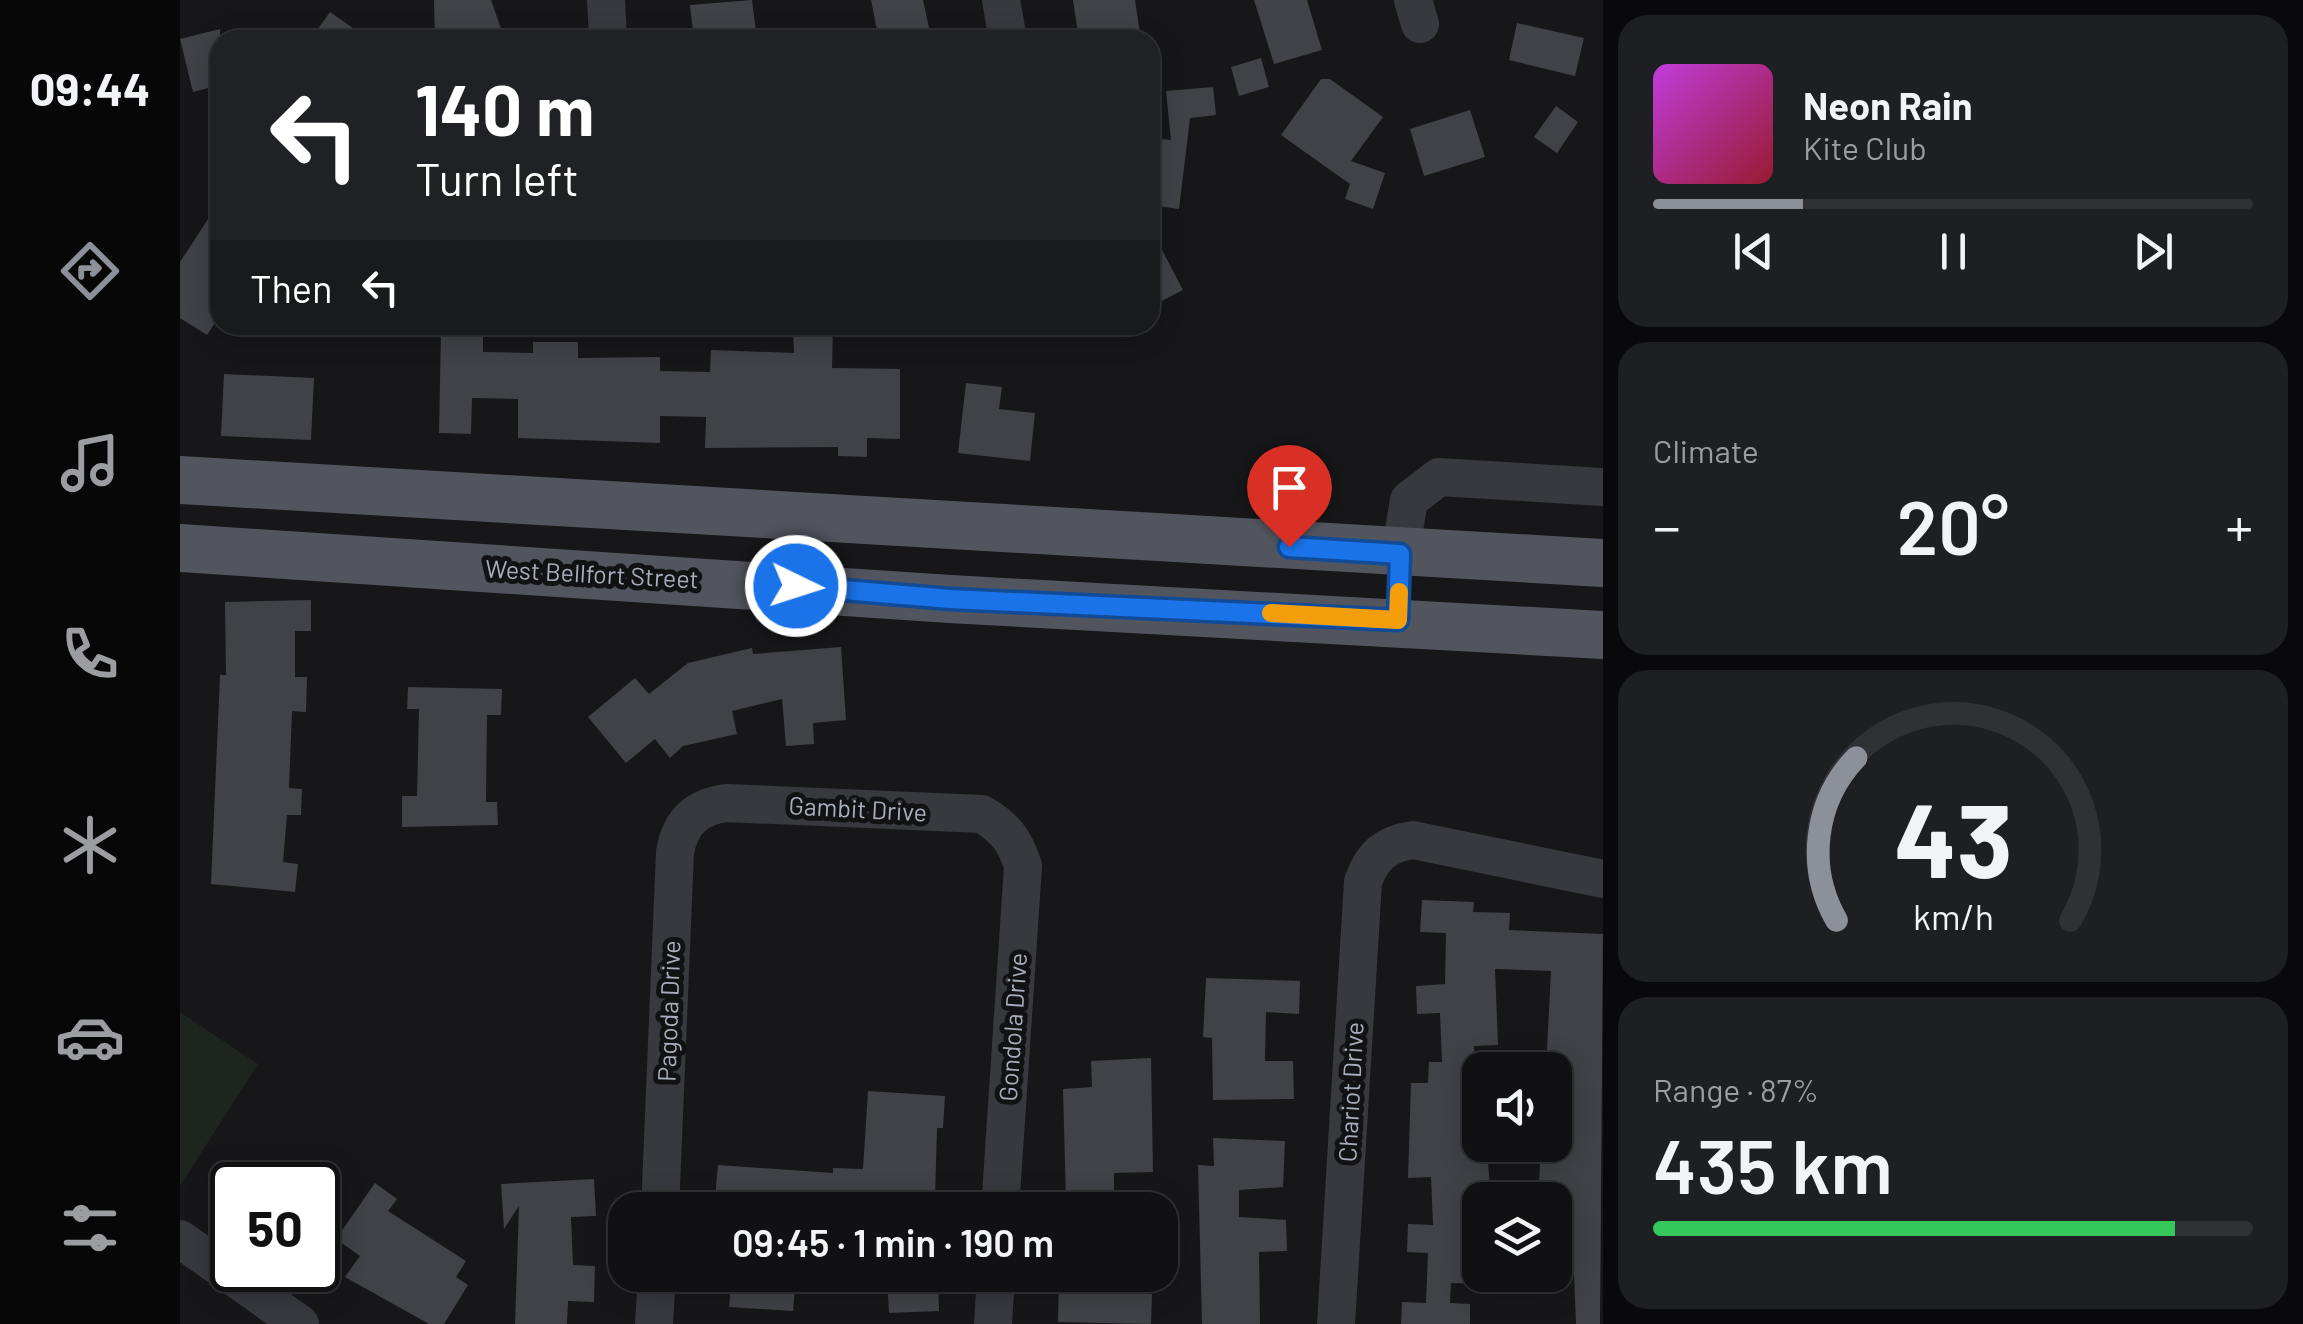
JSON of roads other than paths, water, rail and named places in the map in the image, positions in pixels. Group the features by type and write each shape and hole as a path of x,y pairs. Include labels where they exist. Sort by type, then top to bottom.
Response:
{"main road":[{"path":"180,480 1603,563"},
{"path":"796,516 796,586"},
{"name":"West Bellfort Street","path":"180,548 950,599 1398,620 1603,635"},
{"path":"1398,620 1400,554"}],"street":[{"path":"606,0 608,30"},
{"path":"1001,0 1006,30"},
{"path":"1400,554 1409,500 1439,478 1603,487"},
{"name":"Gambit Drive","path":"691,816 708,805 726,802 982,814 1004,828 1016,844"},
{"name":"Pagoda Drive","path":"661,1192 675,852 678,833 691,816"},
{"name":"Chariot Drive","path":"1336,1324 1363,882 1370,860 1397,842 1413,840 1603,880"},
{"name":"Gondola Drive","path":"1001,1192 1023,866 1016,844"},
{"path":"180,1239 300,1324"},
{"path":"654,1324 656,1292"},
{"path":"992,1324 995,1292"}]}
